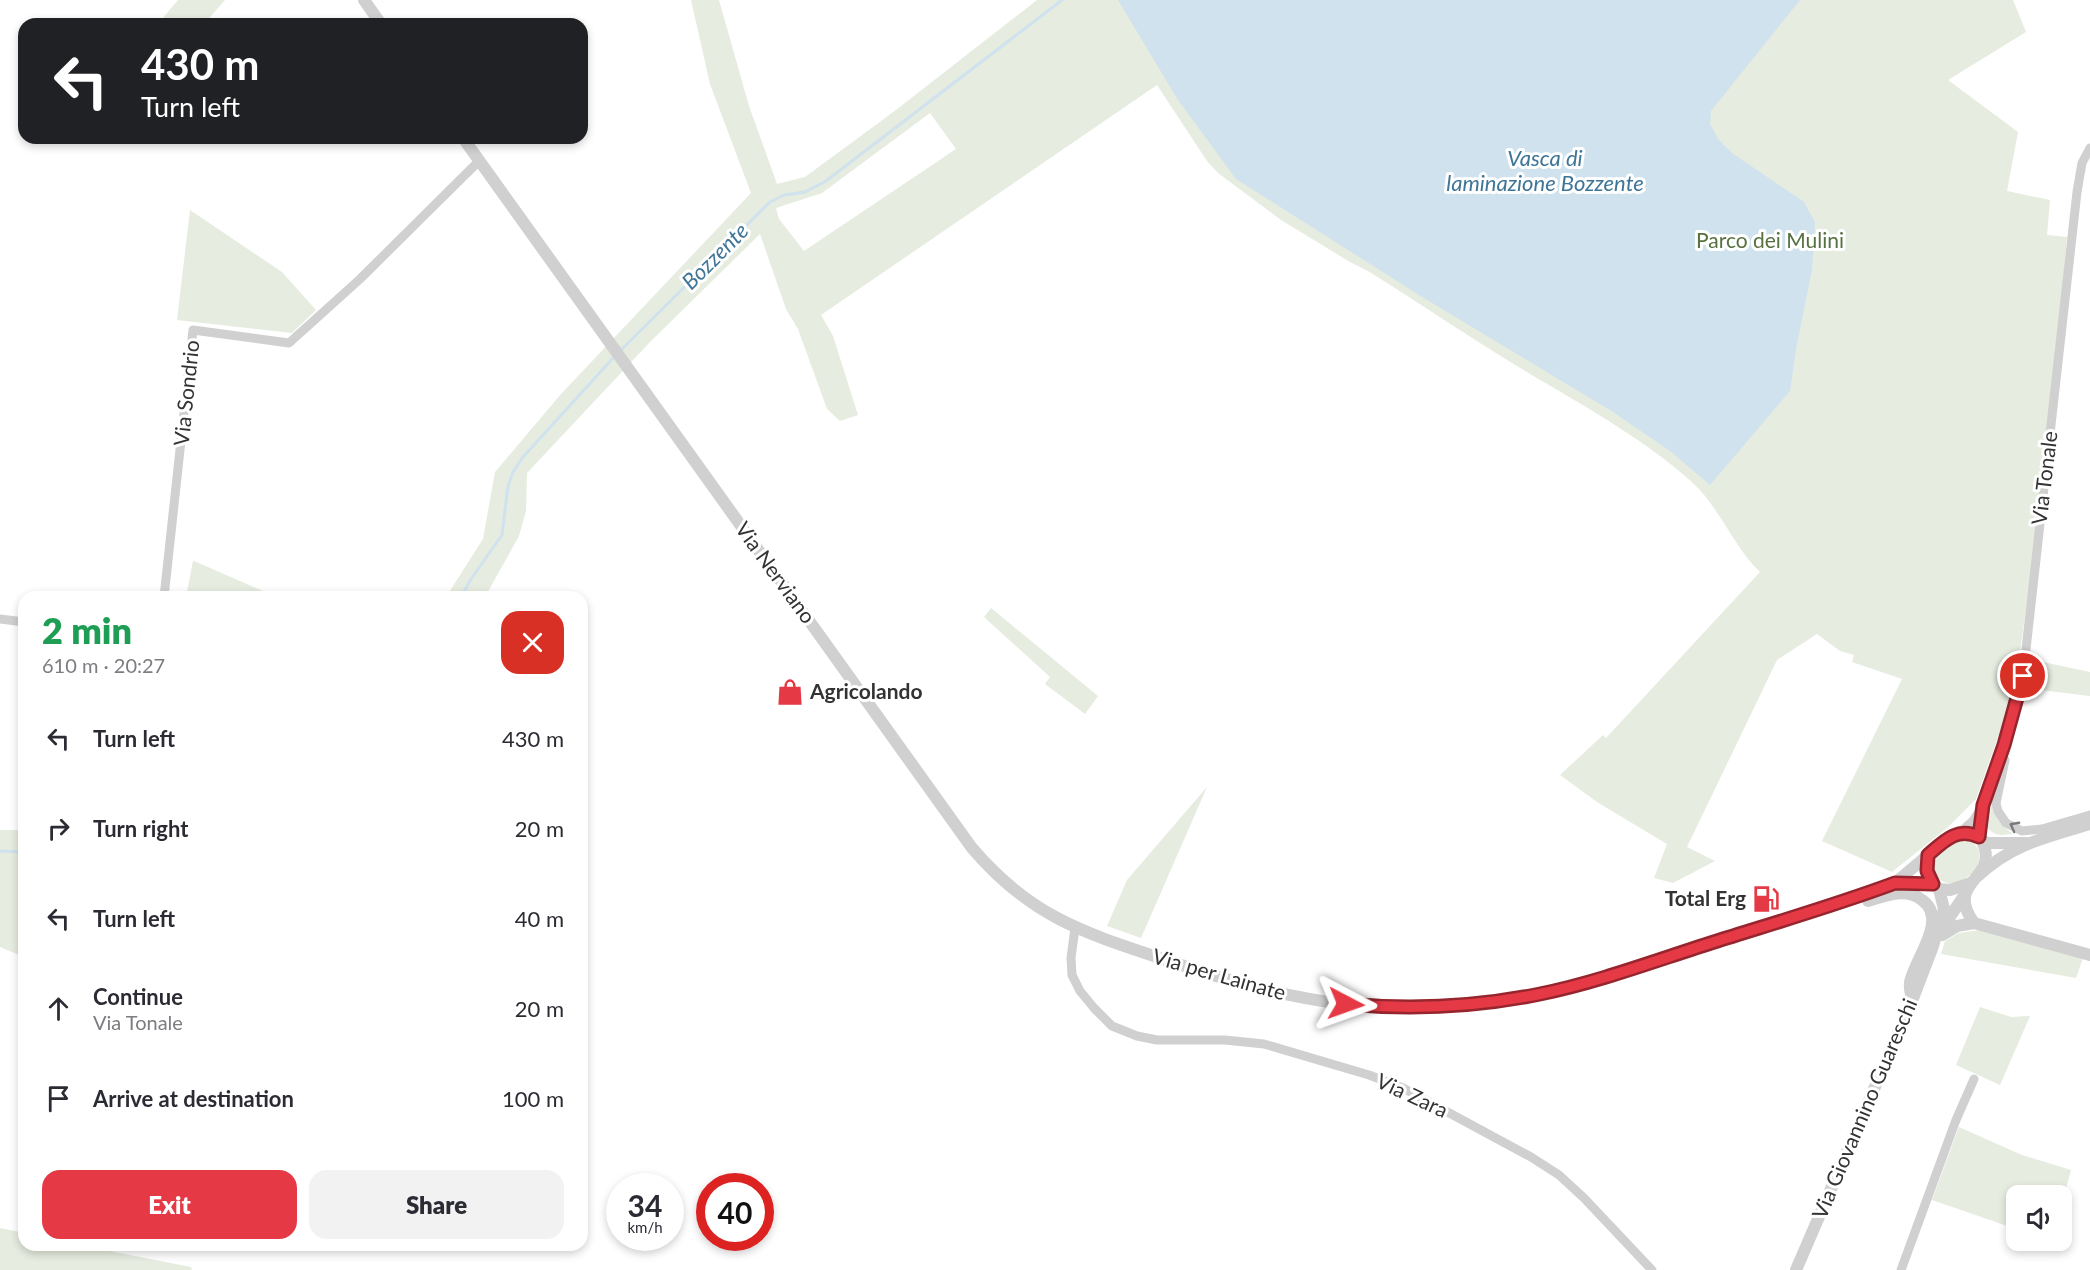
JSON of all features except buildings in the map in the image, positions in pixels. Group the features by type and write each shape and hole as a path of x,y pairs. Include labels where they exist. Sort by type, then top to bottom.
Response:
{"street":[{"path":"366,3 377,18"},
{"name":"Via Nerviano","path":"467,144 972,848 1013,890 1049,915 1075,928 1137,950"},
{"name":"Via Tonale","path":"1983,805 2004,745 2023,676 2077,192 2082,163 2090,148"},
{"name":"Via Sondrio","path":"165,591 193,330 289,343 360,279 479,161"},
{"path":"0,619 18,621"},
{"path":"2004,745 2005,758 1996,802 1998,811 2006,823 2022,831 2042,829 2090,815"},
{"path":"1959,834 1973,821 1983,805"},
{"path":"1933,946 1947,912 1964,896 1986,862 1988,855 1981,839 1983,805"},
{"path":"1936,886 1950,890 1974,880 1990,864 2027,843 2090,824"},
{"path":"1942,935 1947,912 1927,871 1928,855 1948,838 1959,834 1971,833 1995,844 2027,843"},
{"name":"Via per Lainate","path":"1137,950 1230,981 1307,999 1366,1006 1445,1006 1503,1000 1562,989 1895,883 1928,855"},
{"name":"Via per Lainate","path":"1895,883 1936,886"},
{"path":"1786,919 1801,920 1895,893 1906,892 1917,896 1927,903 1933,923 1910,983 1912,1001"},
{"path":"1964,896 1969,923"},
{"path":"1947,912 1969,923 2090,955"},
{"path":"1933,946 1942,935 1957,926 1969,923"},
{"name":"Via Zara","path":"1075,928 1071,966 1075,983 1099,1015 1122,1031 1157,1040 1225,1040 1264,1044 1369,1075 1403,1088 1531,1157 1559,1175 1652,1270"},
{"name":"Via Giovannino Guareschi","path":"1796,1270 1912,1001 1933,946"},
{"path":"1901,1270 1956,1120 1974,1079"}],"green space":[{"path":"178,0 225,0 209,18 163,18"},
{"name":"Parco dei Mulini","path":"691,0 719,0 749,106 777,184 805,177 896,110 1037,0 2013,0 2026,32 1948,80 2018,132 2007,191 2050,200 2047,235 2067,237 2046,452 2018,667 2038,661 2090,672 2090,696 2016,687 1976,799 1947,828 1892,872 1822,841 1902,679 1852,662 1854,655 1840,651 1817,634 1777,660 1687,847 1715,861 1673,883 1654,878 1667,844 1597,802 1560,775 1603,735 1606,738 1760,572 1742,551 1702,492 1654,451 1368,271 1281,220 1218,173 1207,161 1157,85 821,315 833,336 858,415 840,421 827,409 798,329 786,309 760,234 650,342 527,473 526,511 519,536 488,591 450,591 483,539 495,472 561,394 751,193 710,84","holes":["930,113 956,149 804,251 779,219 776,208 822,193"]},
{"path":"190,210 282,272 316,310 292,333 177,320"},
{"path":"194,561 263,591 187,591"},
{"path":"991,608 1098,696 1085,714 1045,684 1050,677 984,617"},
{"path":"1207,787 1141,938 1107,926 1127,880"},
{"path":"1992,800 2003,826 2013,834 1996,834 1988,828"},
{"path":"0,830 18,830 18,954 0,947"},
{"path":"1967,838 1976,846 1979,854 1974,871 1959,882 1942,881 1934,871 1933,865 1938,853 1947,844"},
{"path":"1980,930 2083,958 2076,978 1941,954 1945,941 1959,933"},
{"path":"1980,1007 2011,1017 2030,1016 2000,1085 1956,1065"},
{"path":"1959,1127 2022,1155 2071,1170 2067,1185 2006,1185 2006,1226 1932,1200"},
{"path":"0,1228 18,1232 18,1251 110,1251 191,1267 192,1270 0,1270"}],"water":[{"name":"Vasca di laminazione Bozzente","path":"1118,0 1800,0 1711,111 1710,124 1718,139 1732,153 1804,202 1815,222 1812,270 1790,391 1710,485 1670,451 1613,412 1419,295 1236,179 1178,100"}],"waterway":[{"name":"Bozzente","path":"619,352 770,202 784,195 805,192 826,181 1062,0"},
{"name":"Bozzente","path":"464,591 502,535 508,486 513,472 523,457 614,357"},
{"name":"Bozzente","path":"0,851 18,852"}],"place":[{"name":"Agricolando","path":"790,692"},
{"name":"Total Erg","path":"1766,899"}],"route":[{"path":"1346,1004 1405,1008 1464,1005 1542,993 1620,972 1895,883 1933,884 1927,871 1928,855 1955,834 1963,832 1979,837 1983,805 2004,745 2023,676"}]}
